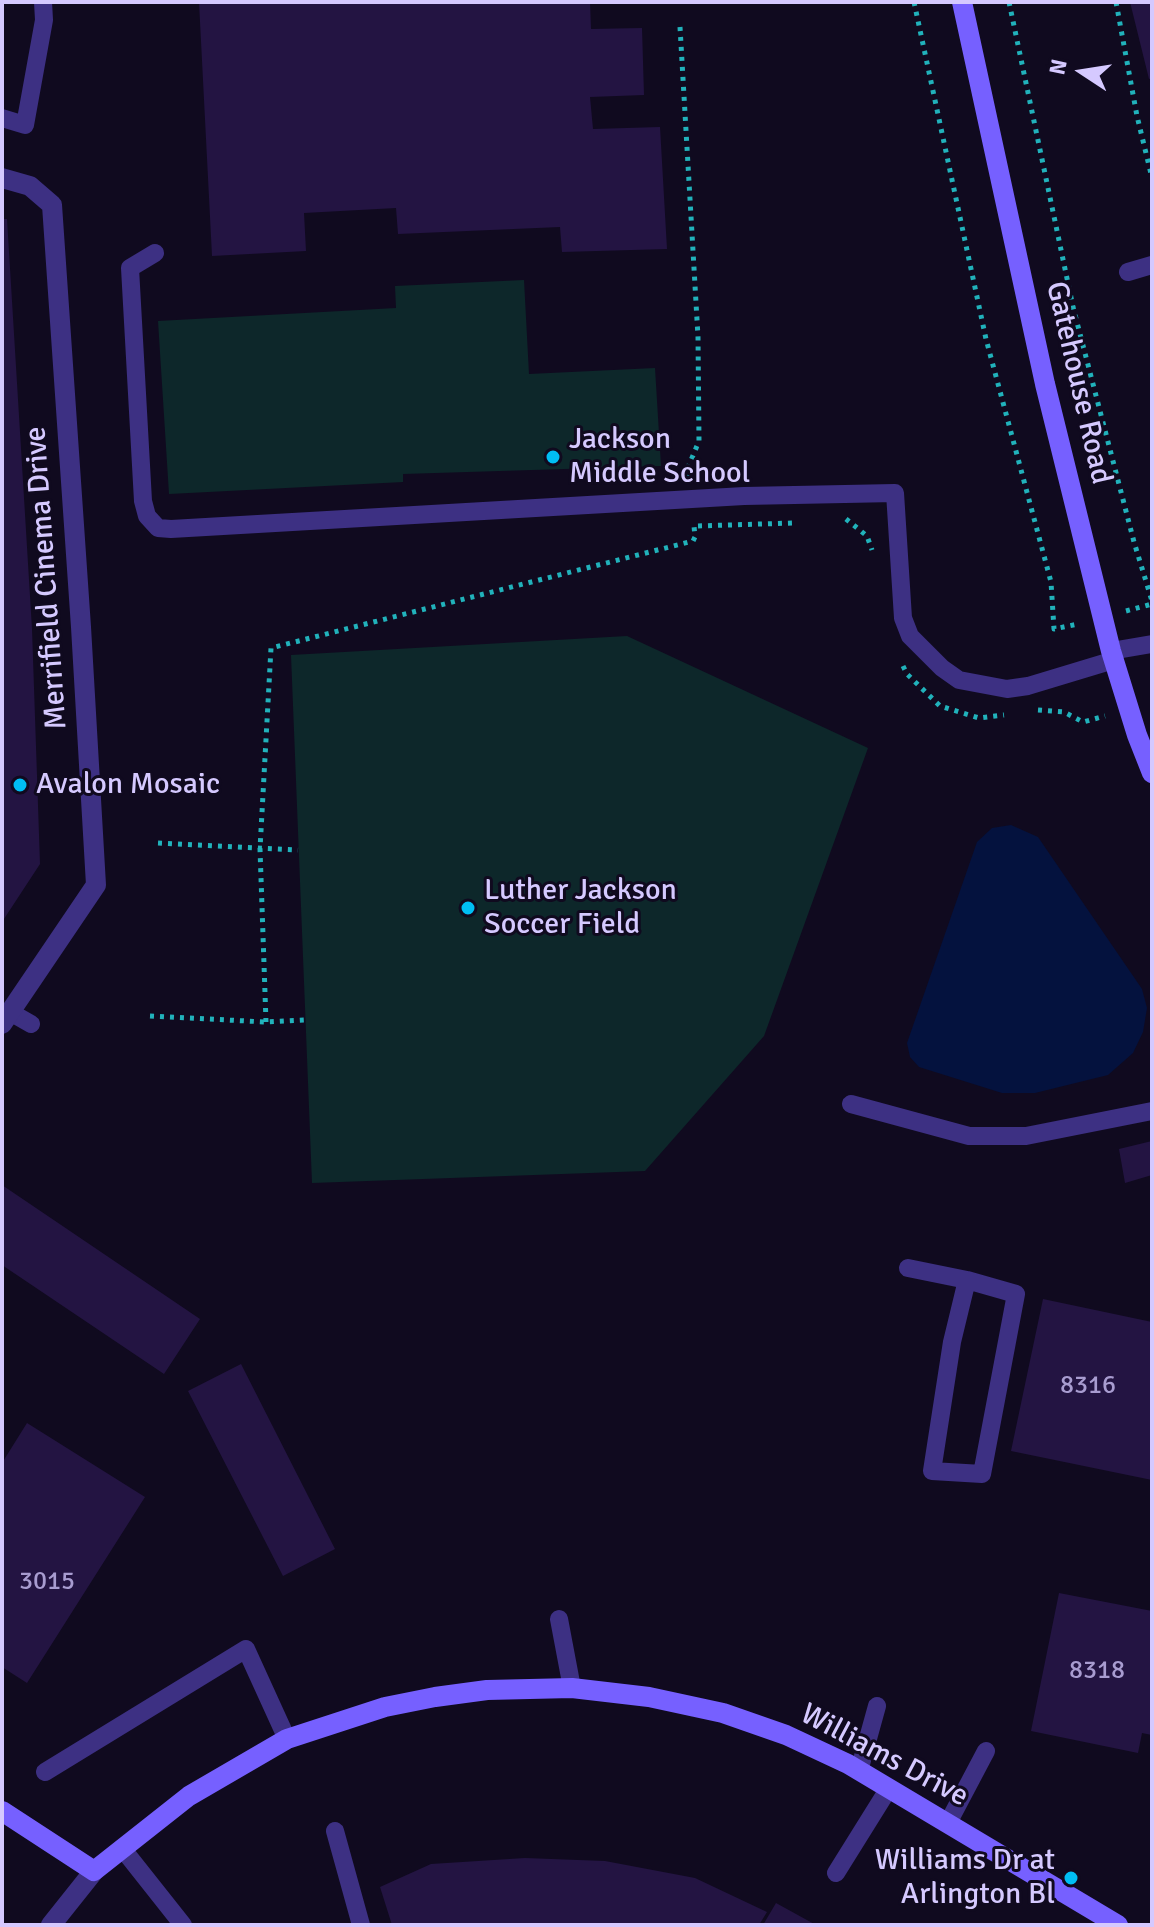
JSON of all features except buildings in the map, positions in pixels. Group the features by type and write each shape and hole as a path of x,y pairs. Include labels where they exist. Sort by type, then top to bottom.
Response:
{"street":[{"name":"Gatehouse Road","path":"962,2 1045,384 1113,655 1152,773"},
{"name":"Merrifield Cinema Drive","path":"2,178 30,186 52,205 96,885 6,1018"},
{"name":"Williams Drive","path":"51,1925 94,1871 122,1848 189,1796 287,1739 385,1707 435,1697 487,1690 572,1688 649,1697 723,1713 786,1735 889,1788 1118,1925"},
{"path":"2,1811 94,1871"}],"lane":[{"path":"2,118 25,125 44,20 43,2"},
{"path":"155,253 130,268 143,501 147,516 158,528 691,499 895,493 903,618 910,636 942,668 959,680 1007,689 1028,686 1152,644"},
{"path":"1128,272 1152,265"},
{"path":"6,1018 31,1024"},
{"path":"851,1104 969,1136 1026,1136 1152,1111"},
{"path":"908,1268 967,1280 1016,1294 982,1474 932,1471 952,1342 967,1280"},
{"path":"559,1619 572,1688"},
{"path":"45,1772 246,1649 287,1739"},
{"path":"859,1771 877,1706"},
{"path":"948,1823 986,1751"},
{"path":"836,1873 889,1788"},
{"path":"335,1831 361,1925"},
{"path":"122,1848 183,1925"}],"path":[{"path":"914,2 986,339 1051,582 1054,629"},
{"path":"1009,2 1073,307 1152,601"},
{"path":"1116,2 1152,178"},
{"path":"266,1022 260,849 271,648 693,541 687,470 699,441 698,337 680,27"},
{"path":"832,520 847,519 867,536 877,563"},
{"path":"694,526 801,522"},
{"path":"900,662 907,674 940,706 979,718 1008,714"},
{"path":"1023,712 1064,712 1083,722 1129,710"},
{"path":"158,843 298,850"},
{"path":"150,1016 266,1022 305,1020"}],"green space":[{"path":"524,280 529,374 655,368 661,466 403,474 403,482 169,494 158,321 396,308 395,286"},
{"name":"Luther Jackson Soccer Field","path":"627,636 868,748 764,1036 645,1171 312,1183 291,655"}],"shaded area":[{"path":"1011,825 1038,837 1142,989 1147,1008 1143,1032 1133,1053 1108,1075 1035,1093 1002,1093 919,1067 910,1057 907,1043 977,842 992,828"}],"place":[{"name":"Jackson Middle School","path":"553,457"},
{"name":"Avalon Mosaic","path":"20,785"},
{"name":"Luther Jackson Soccer Field","path":"468,908"},
{"name":"Williams Dr at Arlington Bl","path":"1071,1878"}]}
